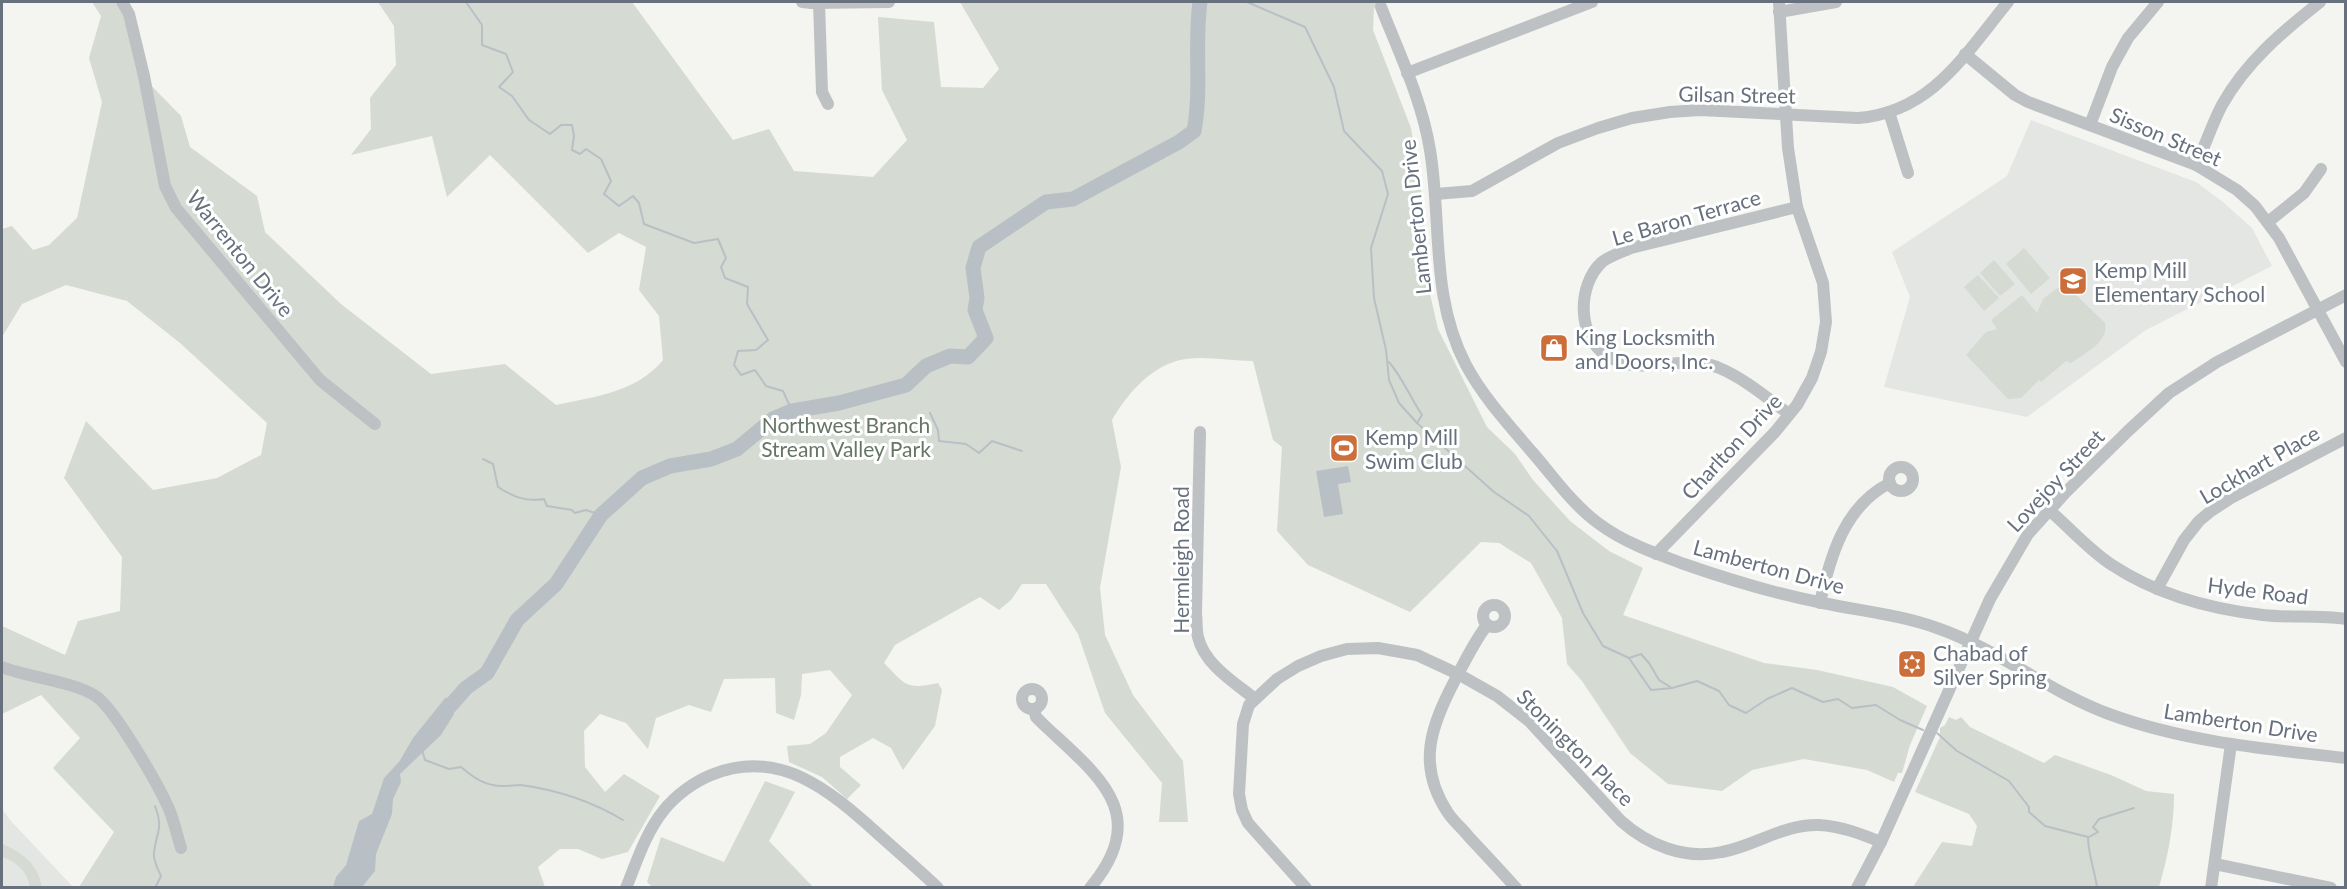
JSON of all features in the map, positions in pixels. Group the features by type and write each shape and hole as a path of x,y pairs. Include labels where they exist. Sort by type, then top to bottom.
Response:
{"street":[{"name":"Warrenton Drive","path":"122,2 129,14 144,76 165,186 176,208 320,380 375,424"},
{"path":"802,2 889,2"},
{"path":"1407,73 1592,2"},
{"path":"1779,7 1836,2"},
{"name":"Gilsan Street","path":"1436,194 1472,191 1558,143 1632,118 1700,110 1876,117 1910,104 1930,92 1948,76 2008,2"},
{"path":"2090,125 2112,66 2128,38 2158,2"},
{"path":"2196,165 2222,106 2240,78 2283,31 2320,2"},
{"path":"819,3 822,92 828,104"},
{"name":"Lamberton Drive","path":"1381,7 1420,109 1430,146 1436,194 1437,261 1441,288 1456,345 1467,369 1500,414 1581,509 1599,524 1623,539 1656,554 1732,581 1820,603 1914,620 1996,654 2069,696 2109,714 2170,733 2231,744 2346,758"},
{"name":"Charlton Drive","path":"1656,554 1774,432 1797,405 1812,378 1821,352 1826,322 1821,275 1797,207 1788,148 1779,7"},
{"name":"Sisson Street","path":"1965,54 2028,102 2196,165 2237,190 2268,222 2279,238 2346,362"},
{"path":"1889,112 1908,173"},
{"path":"2268,222 2304,193 2321,169"},
{"name":"Le Baron Terrace","path":"1789,414 1745,381 1716,367 1702,363 1679,362 1641,367 1603,354 1587,329 1583,303 1592,276 1601,263 1608,258 1631,248 1797,207"},
{"name":"Lovejoy Street","path":"1857,888 1881,842 1990,599 2028,534 2128,430 2169,393 2217,362 2346,295"},
{"name":"Hermleigh Road","path":"1200,432 1198,636 1202,648 1218,670 1255,699"},
{"name":"Lockhart Place","path":"2157,589 2184,540 2199,521 2211,511 2231,498 2346,438"},
{"path":"1820,603 1829,564 1842,531 1877,489 1890,483"},
{"name":"Hyde Road","path":"2049,510 2109,563 2157,589 2235,611 2346,619"},
{"path":"1487,625 1477,638 1442,706 1431,739 1430,766 1437,793 1448,814 1516,888"},
{"name":"Stonington Place","path":"1255,699 1277,678 1321,656 1347,649 1378,648 1403,651 1458,674 1497,696 1529,721 1621,821 1632,831 1654,844 1676,851 1703,854 1723,852 1788,828 1819,825 1849,829 1881,842"},
{"path":"2,667 74,687 97,696 111,712 168,807 181,848"},
{"path":"1255,699 1249,705 1243,724 1239,794 1242,810 1248,823 1306,888"},
{"path":"1034,709 1042,724 1093,772 1114,802 1119,825 1116,846 1105,870 1090,888"},
{"path":"2211,888 2231,744"},
{"path":"626,888 650,830 664,809 681,793 701,779 725,770 765,766 810,780 843,803 938,888"},
{"path":"2215,864 2331,888"}],"shaded area":[{"name":"Kemp Mill Elementary School","path":"2031,120 2196,182 2252,228 2272,266 2146,330 2027,417 1884,387 1910,297 1892,252 2007,176"},
{"path":"1348,466 1351,482 1338,484 1343,514 1324,517 1316,471"},
{"path":"446,697 454,714 441,735 400,774 401,782 393,799 392,814 376,854 375,871 362,887 333,887 336,877 346,865 359,821 372,814 384,778 399,762 413,738"},
{"path":"2,809 11,821 73,887 2,887"}],"green space":[{"name":"Northwest Branch Stream Valley Park","path":"92,2 115,2 124,17 138,72 181,116 190,147 257,196 265,232 341,304 431,374 505,364 556,405 614,392 641,379 663,360 659,316 639,290 646,247 619,233 588,253 490,155 447,197 432,136 351,155 371,129 370,98 396,65 394,26 378,2 632,2 733,140 769,129 794,171 873,177 907,140 882,90 878,17 934,22 941,87 983,88 999,69 960,2 1388,2 1374,8 1373,30 1411,128 1424,209 1425,272 1438,329 1487,427 1515,454 1533,480 1570,521 1609,551 1643,568 1623,615 1764,663 1817,670 1893,687 1927,706 1910,745 1902,773 1898,773 1894,782 1867,770 1804,759 1752,770 1722,791 1668,784 1630,753 1582,681 1567,664 1562,618 1531,563 1499,543 1481,542 1410,612 1308,565 1277,531 1282,447 1273,440 1253,361 1194,358 1174,362 1152,373 1133,390 1112,420 1121,467 1100,588 1105,635 1133,695 1183,761 1188,822 1159,822 1162,783 1105,713 1078,634 1046,584 1022,584 1011,600 999,610 980,597 895,645 884,663 902,681 912,686 938,683 942,690 935,726 903,770 891,748 873,738 840,757 840,767 861,785 847,799 822,777 789,762 787,746 810,744 826,733 852,695 830,670 802,674 801,695 794,720 776,713 775,678 724,679 711,712 689,705 656,718 648,749 626,723 600,714 584,731 585,767 605,792 624,774 660,796 628,852 602,859 578,849 560,849 538,867 545,887 79,887 114,832 53,768 80,738 41,695 2,714 2,626 65,655 78,621 120,611 122,557 64,478 86,421 153,490 217,478 261,455 267,423 180,343 127,301 66,285 22,304 2,337 2,229 12,226 33,250 49,245 77,218 102,102 89,58 101,16"},
{"path":"2024,248 2050,278 2031,294 2006,264"},
{"path":"1994,260 2015,284 2000,296 1980,273"},
{"path":"1978,275 1999,298 1984,311 1964,287"},
{"path":"2064,283 2105,323 2103,336 2083,355 2071,363 2066,361 2041,382 2039,380 2021,398 2008,399 1966,355 1986,332 1997,329 1991,320 2022,295 2037,313 2043,299"},
{"path":"1949,717 1956,720 1961,717 1970,727 2044,763 2055,755 2111,775 2146,791 2174,794 2170,841 2159,887 1913,887 1942,842 1972,846 1977,826 1969,814 1915,792 1940,737 1940,728 1945,725"},
{"path":"765,781 795,792 769,841 813,887 652,887 647,882 661,837 724,862"},
{"path":"2,844 17,851 28,860 37,872 42,887 30,887 20,868 2,857"}],"waterway":[{"path":"466,2 482,25 482,45 506,54 513,72 499,87 512,96 529,120 550,134 561,125 572,125 574,136 572,150 580,154 586,149 601,159 611,181 604,194 619,206 633,196 639,203 644,224 694,243 718,239 726,258 721,267 725,278 748,287 747,304 768,340 756,350 738,351 734,365 741,375 755,370 766,386 783,391 792,411"},
{"path":"436,722 466,688 487,673 517,620 556,584 601,515 642,478 670,466 711,459 737,449 773,419 792,411 839,403 906,385 926,366 950,356 968,357 986,338 975,310 977,298 973,268 979,247 1046,202 1073,199 1179,142 1194,131 1200,2"},
{"path":"1247,2 1305,27 1334,87 1344,131 1382,171 1388,194 1371,248 1374,298 1386,350 1389,380 1399,403 1417,423 1494,492 1529,516 1557,551 1583,613 1603,646 1629,658 1651,690 1672,688 1697,681 1719,691 1729,705 1746,713 1767,699 1792,688 1823,702 1838,699 1852,708 1876,705 1900,720 1923,730"},
{"path":"1389,362 1422,415 1417,423"},
{"path":"930,413 938,430 939,441 966,444 979,453 992,441 1022,451"},
{"path":"483,459 493,464 498,487 509,494 525,499 544,499 547,506 572,510 575,513 586,510 601,515"},
{"path":"1629,658 1641,654 1659,680 1672,688"},
{"path":"1937,733 1957,751 2009,781 2029,807 2029,812 2045,826 2088,837 2097,888"},
{"path":"422,750 425,760 449,769 461,767 485,783 497,786 521,785 548,790 587,802 623,820"},
{"path":"155,806 159,826 154,856 161,876 155,888"},
{"path":"2089,837 2098,832 2093,827 2099,819 2134,808"}],"place":[{"name":"Kemp Mill Elementary School","path":"2073,281"},
{"name":"King Locksmith and Doors, Inc.","path":"1554,348"},
{"name":"Kemp Mill Swim Club","path":"1344,448"},
{"name":"Chabad of Silver Spring","path":"1912,664"}]}
